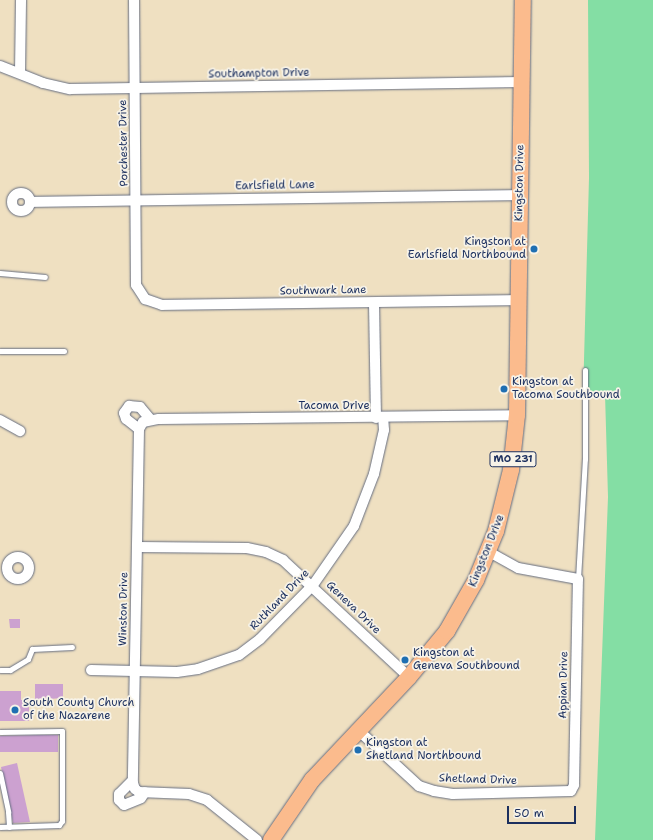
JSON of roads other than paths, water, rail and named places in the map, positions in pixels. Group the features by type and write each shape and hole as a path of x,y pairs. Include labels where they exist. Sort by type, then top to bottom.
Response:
{"main road":[{"name":"Kingston Drive","path":"271,840 312,780 409,677 458,614 488,552 507,491 517,415 523,0"}],"street":[{"path":"20,73 21,0"},
{"name":"Porchester Drive","path":"134,0 136,285"},
{"name":"Southampton Drive","path":"0,66 43,83 70,89 522,82"},
{"name":"Earlsfield Lane","path":"30,202 136,199 520,195"},
{"name":"Southwark Lane","path":"136,285 145,300 162,305 519,300"},
{"name":"Ruthland Drive","path":"91,670 177,672 198,669 239,655 260,639 313,585 354,526 374,474 384,430 379,417 374,303"},
{"path":"129,406 140,407 151,420 143,422 139,429 126,419 124,413 129,406"},
{"name":"Tacoma Drive","path":"151,420 517,415"},
{"path":"0,420 20,431"},
{"name":"Winston Drive","path":"133,785 139,429"},
{"name":"Geneva Drive","path":"137,547 248,548 266,552 283,560 313,585 409,677"},
{"path":"488,552 518,568 578,579"},
{"name":"Appian Drive","path":"571,792 574,784 578,579"},
{"name":"Shetland Drive","path":"358,730 410,779 419,786 434,791 453,794 571,792"},
{"path":"145,792 141,798 124,805 119,800 119,794 133,785 145,792 189,794 207,800 257,840"}],"lane":[{"path":"0,273 45,277"},
{"path":"0,351 64,352"},
{"path":"578,579 585,459 585,370"},
{"path":"0,670 10,670 28,659 32,649 72,647"},
{"path":"0,732 62,731 62,821 59,825 0,827"},
{"path":"0,773 8,812 9,827"}],"place":[{"name":"Kingston at Earlsfield Northbound","path":"534,249"},
{"name":"Kingston at Tacoma Southbound","path":"504,389"},
{"name":"Kingston at Geneva Southbound","path":"405,660"},
{"name":"South County Church of the Nazarene","path":"15,710"},
{"name":"Kingston at Shetland Northbound","path":"358,750"}]}
